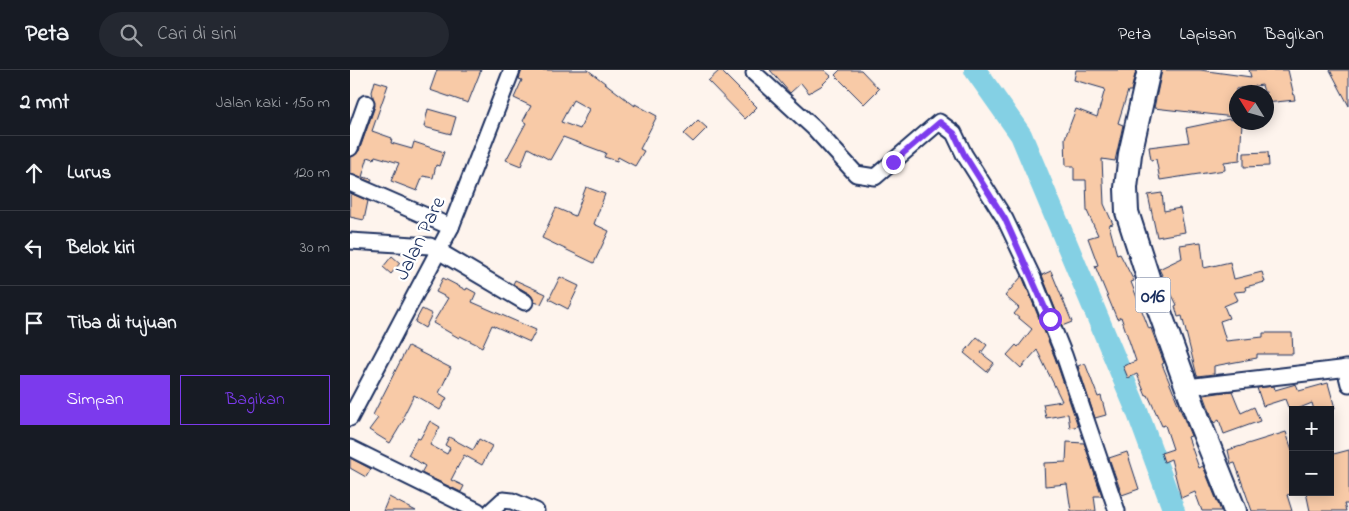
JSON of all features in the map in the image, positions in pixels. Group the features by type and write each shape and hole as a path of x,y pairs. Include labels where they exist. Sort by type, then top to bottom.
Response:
{"main road":[{"name":"016","path":"1149,70 1130,154 1126,188 1127,212 1150,286 1235,511"}],"street":[{"name":"Jalan Pare","path":"350,418 450,227 512,70"},
{"path":"754,73 814,128 856,174 875,177 940,122 954,133 964,154 1005,219 1033,278 1064,355 1117,511"},
{"path":"350,148 366,103"},
{"path":"350,183 450,227"},
{"path":"350,241 430,246 525,302"},
{"path":"1187,387 1347,368 1349,384"},
{"path":"350,448 478,511"},
{"path":"491,511 502,500 512,501 536,511"}],"building":[{"path":"437,70 481,70 468,103 430,90"},
{"path":"522,70 588,70 635,106 635,104 657,116 640,149 644,151 635,166 618,157 617,161 604,157 606,153 563,137 550,160 528,148 521,166 506,160 526,123 523,121 531,106 514,98 522,80 519,79","holes":["573,100 589,109 580,129 561,122"]},
{"path":"720,70 757,107 745,119 708,81"},
{"path":"770,70 824,70 831,76 821,86 809,93 801,83 790,93"},
{"path":"840,70 861,70 879,89 864,104 835,75"},
{"path":"1076,70 1136,70 1131,91 1128,91 1118,123 1123,125 1115,161 1102,159 1104,204 1113,224 1109,225 1117,255 1120,254 1134,281 1131,282 1149,329 1151,328 1164,363 1162,364 1191,436 1188,437 1199,468 1203,466 1221,511 1202,511 1195,492 1181,498 1171,459 1164,462 1161,453 1173,449 1165,425 1162,426 1137,374 1128,378 1123,366 1136,361 1121,317 1117,319 1095,266 1098,265 1088,238 1098,235 1087,211 1086,180 1074,180 1074,166 1066,166 1065,138 1076,109 1097,117 1105,89 1074,80"},
{"path":"1162,70 1200,70 1251,77 1249,70 1288,70 1295,100 1274,102 1274,85 1229,85 1229,116 1154,108"},
{"path":"1330,70 1349,70 1349,106"},
{"path":"375,81 388,85 372,131 392,138 391,143 412,149 414,142 444,152 439,166 436,165 433,178 423,176 417,191 391,181 399,163 375,156 374,159 368,157 362,177 372,179 371,182 350,174 350,157 359,151 375,106 372,92"},
{"path":"428,109 456,117 451,134 424,127"},
{"path":"1229,119 1229,130 1242,130 1240,160 1224,162 1225,170 1160,180 1156,159 1151,160 1149,147 1189,142 1186,128"},
{"path":"698,120 707,128 693,142 684,134"},
{"path":"1268,152 1269,166 1244,167 1244,153"},
{"path":"586,187 605,194 594,224 609,231 594,263 542,238 556,208 575,216"},
{"path":"350,193 368,201 364,220 350,217"},
{"path":"1162,193 1164,211 1180,208 1185,232 1157,237 1148,195"},
{"path":"1201,242 1204,268 1230,262 1234,279 1262,272 1265,282 1245,287 1246,291 1234,292 1238,300 1224,306 1229,318 1220,321 1226,341 1263,337 1263,333 1292,333 1293,354 1257,354 1257,358 1214,366 1214,374 1197,376 1182,316 1178,317 1175,306 1177,305 1159,269 1182,258 1180,245"},
{"path":"392,256 400,263 391,274 383,267"},
{"path":"1051,271 1072,322 1062,326 1042,275"},
{"path":"1022,276 1055,358 1078,426 1070,428 1068,414 1046,418 1043,404 1062,401 1037,350 1021,368 1007,355 1016,345 1018,347 1032,329 1014,314 1019,308 1005,296"},
{"path":"560,277 579,286 568,309 549,299"},
{"path":"443,278 476,293 472,302 536,330 530,342 492,325 482,347 460,336 459,338 433,323 448,298 436,292"},
{"path":"515,280 546,294 541,304 534,302 530,294 513,284"},
{"path":"422,309 432,314 425,328 415,322"},
{"path":"977,337 987,345 981,353 994,363 987,372 964,353"},
{"path":"408,346 451,368 439,393 447,398 440,410 414,395 403,417 405,418 390,443 369,430 378,418 373,415"},
{"path":"1085,363 1098,397 1101,396 1106,415 1095,418 1078,366"},
{"path":"1328,383 1335,408 1334,406 1313,406 1312,403 1305,406 1289,406 1289,409 1285,399 1263,406 1257,388 1274,386 1275,390 1296,384 1299,391"},
{"path":"1232,391 1241,413 1254,407 1260,421 1224,434 1219,420 1214,423 1204,395"},
{"path":"430,421 440,427 430,445 447,454 450,448 445,445 449,437 473,450 479,439 492,446 482,465 464,455 451,480 464,486 461,492 421,473 425,466 408,455 417,438 420,439"},
{"path":"1286,432 1289,441 1289,494 1287,495 1292,511 1252,511 1235,463 1231,464 1228,450"},
{"path":"1067,442 1084,443 1102,496 1094,496 1096,511 1071,511 1067,484 1045,486 1044,463 1066,462"},
{"path":"1349,450 1349,504 1344,504 1346,511 1310,511 1307,496 1334,496 1334,454"},
{"path":"1127,452 1139,489 1122,495 1109,458"},
{"path":"350,458 371,469 366,477 350,468"},
{"path":"389,497 416,511 383,511"}],"waterway":[{"path":"975,70 1021,135 1137,411 1174,511"}],"route":[{"path":"893,162 921,136 940,122 954,133 964,154 1005,219 1050,319"}]}
